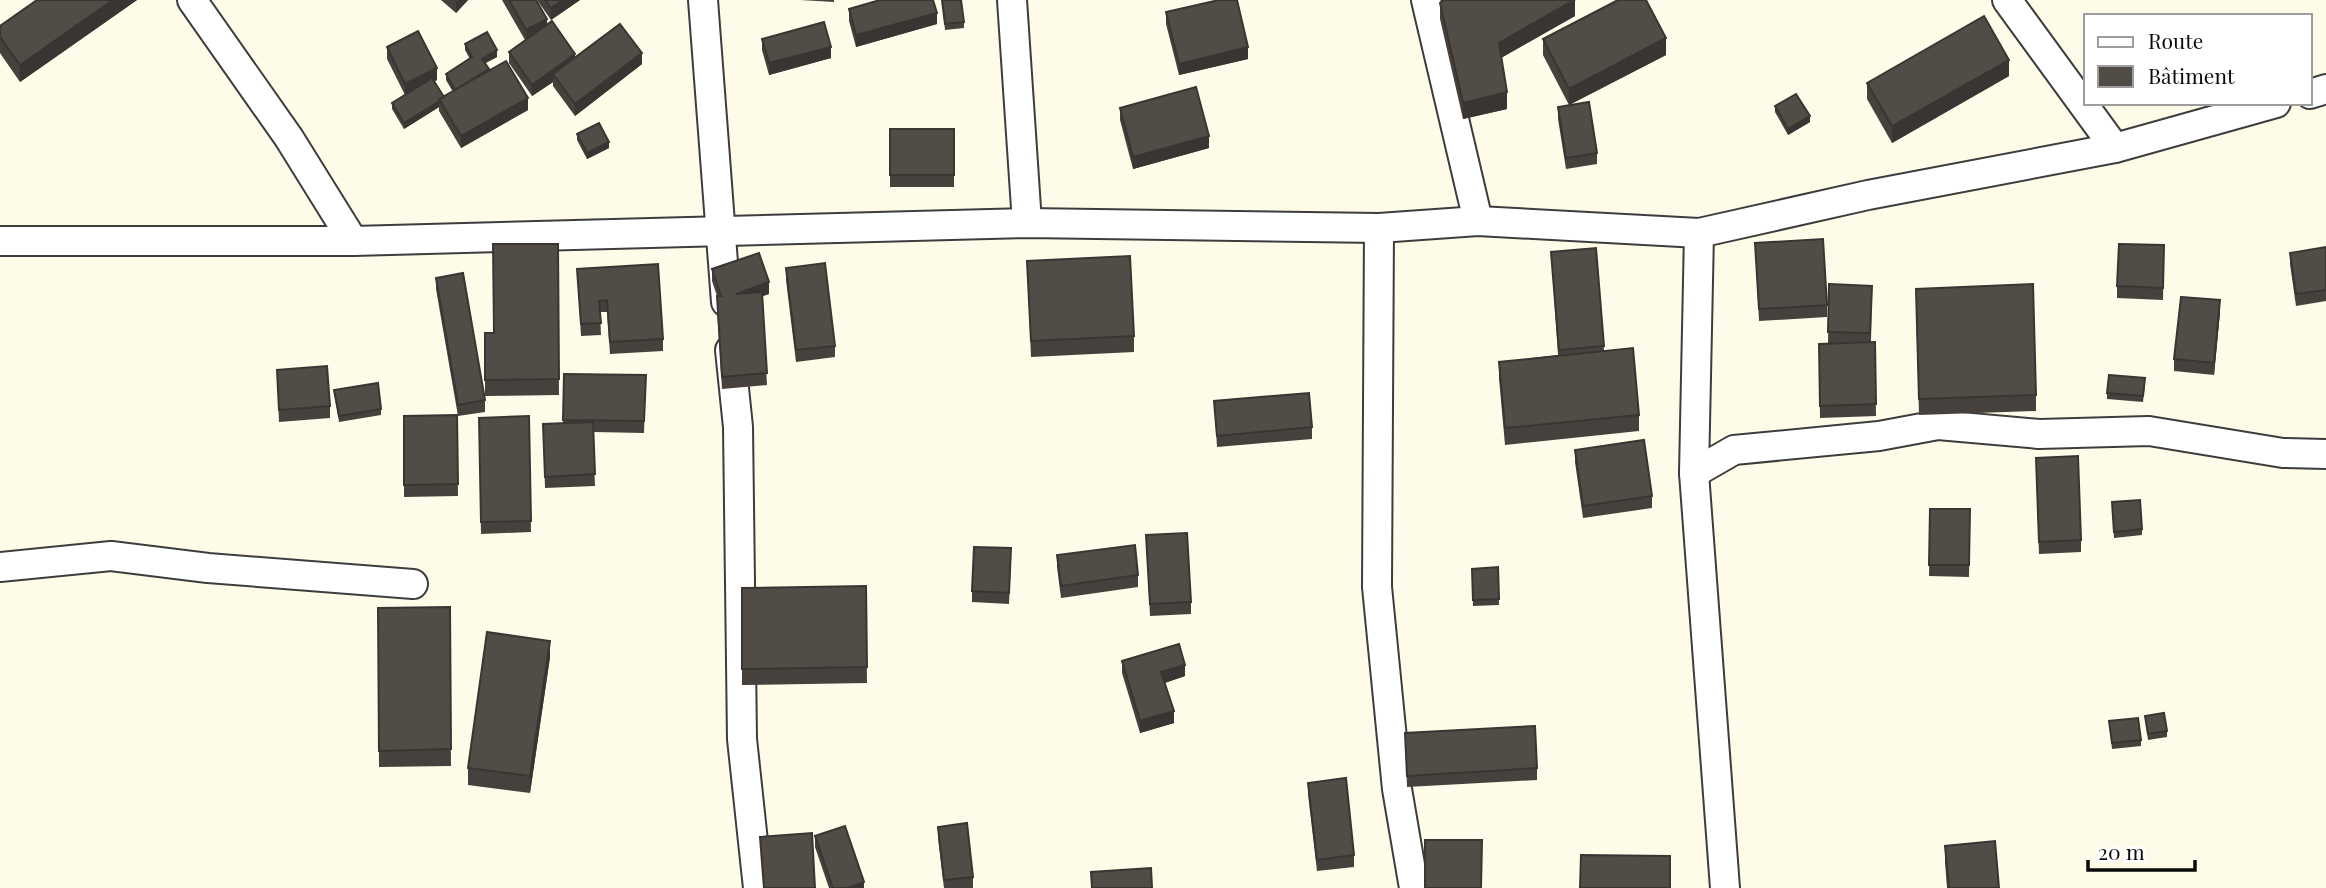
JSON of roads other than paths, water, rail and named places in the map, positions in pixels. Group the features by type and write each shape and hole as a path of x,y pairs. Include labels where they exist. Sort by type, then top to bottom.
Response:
{"street":[{"path":"192,0 289,138 353,241"},
{"path":"703,0 719,233 738,427 742,739 758,888"},
{"path":"1012,0 1027,223"},
{"path":"1426,0 1478,221"},
{"path":"2007,0 2115,148"},
{"path":"0,241 353,241 1027,223 1379,228 1478,221 1699,233 1868,195 2115,148 2269,105"},
{"path":"1379,228 1377,587 1397,789 1415,888"},
{"path":"1699,233 1694,473 1725,888"},
{"path":"1694,473 1734,450 1879,436 1938,425 2039,434 2150,430 2283,453 2326,454"},
{"path":"0,567 111,556 208,568 413,583"}]}
